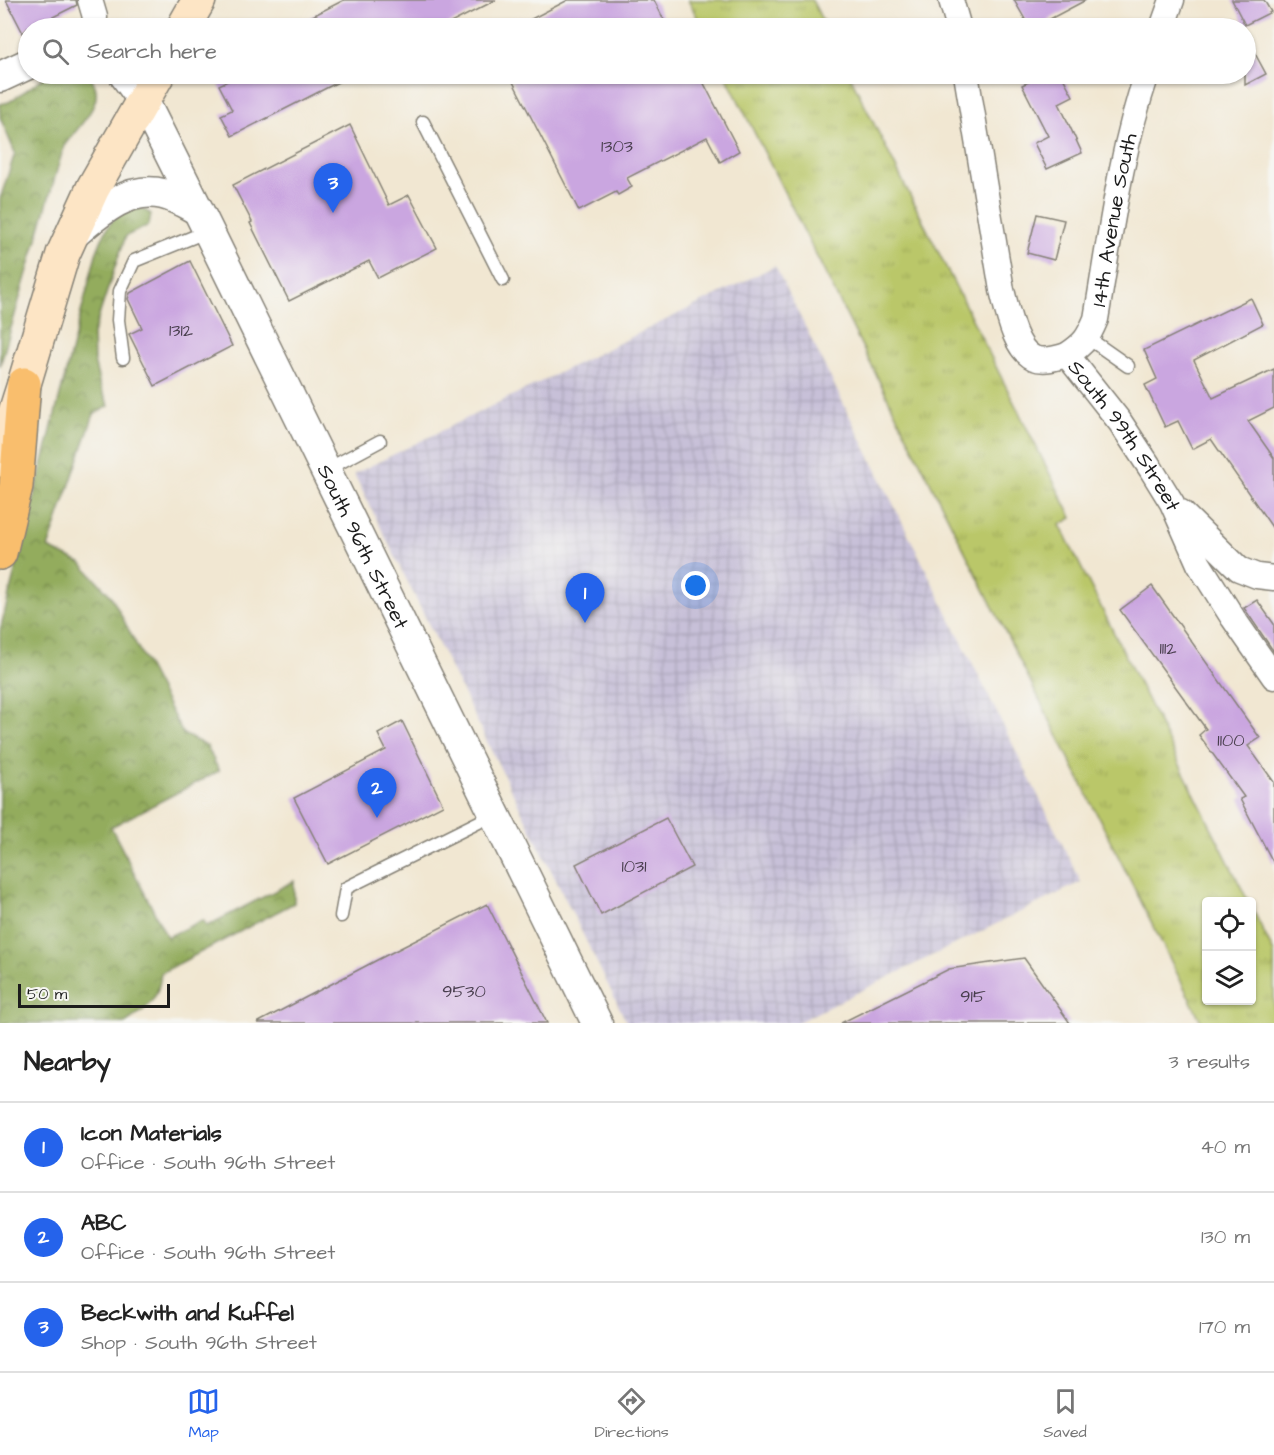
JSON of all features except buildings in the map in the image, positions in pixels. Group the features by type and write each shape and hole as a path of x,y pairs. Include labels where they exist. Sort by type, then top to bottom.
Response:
{"highway":[{"path":"0,553 16,486 24,384"}],"main road":[{"path":"189,18 199,0"},
{"path":"0,460 63,254 93,188 150,87"}],"street":[{"path":"90,0 95,18"},
{"path":"951,0 956,18"},
{"path":"1166,18 1172,0"},
{"path":"0,77 18,69"},
{"name":"South 99th Street","path":"968,84 1002,290 1011,325 1024,351 1035,359 1049,360 1067,355 1120,422 1172,503 1204,574 1274,677"},
{"name":"14th Avenue South","path":"1088,338 1096,319 1123,161 1143,84"},
{"name":"South 96th Street","path":"150,87 203,221 597,1023"},
{"path":"70,237 102,209 132,196 151,192 176,197 203,221"},
{"path":"1067,355 1080,347 1088,338"},
{"path":"1172,503 1239,569 1257,576 1274,578"}],"lane":[{"path":"423,122 503,280"},
{"path":"123,358 118,320 120,291 134,261 203,221"},
{"path":"1088,338 1128,366"},
{"path":"326,470 380,441"},
{"path":"340,916 346,888 494,814"}],"shaded area":[{"path":"775,266 1081,882 796,1023 627,1023 354,474"}],"green space":[{"path":"688,0 812,0 821,18 698,18"},
{"path":"35,84 94,84 96,93 90,112 64,146 0,366 0,199 15,153 0,117 0,104 9,102"},
{"path":"730,84 854,84 1072,518 1060,525 1246,897 1202,897 1202,1005 1256,1005 1256,916 1274,953 1274,1023 1202,1023"},
{"path":"141,208 151,214 149,225 126,236 93,334 94,361 100,386 109,406 94,414 48,548 81,563 111,596 183,734 207,746 219,771 111,827 167,937 203,920 207,926 294,881 294,903 161,973 155,997 140,1013 125,1023 0,1023 0,630 96,254 115,217 126,210"}],"place":[{"name":"Beckwith and Kuffel","path":"333,213"},
{"name":"Icon Materials","path":"585,623"},
{"name":"ABC","path":"377,818"}]}
